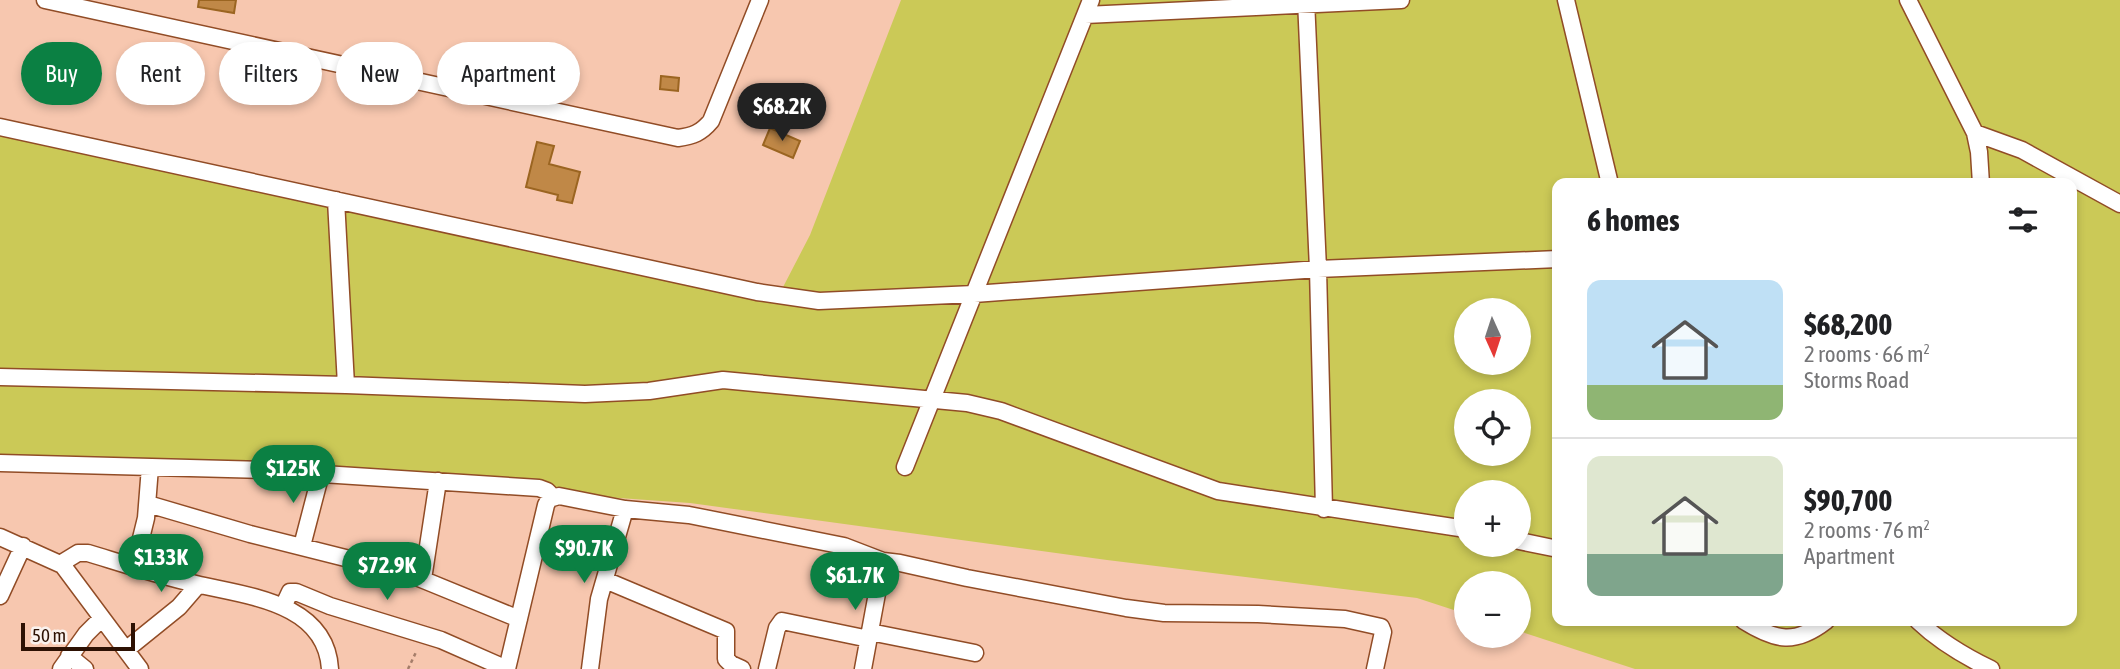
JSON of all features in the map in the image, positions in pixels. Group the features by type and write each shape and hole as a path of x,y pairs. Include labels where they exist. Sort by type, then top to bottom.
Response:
{"street":[{"path":"45,0 667,136 692,136 702,131 714,114 760,0"},
{"path":"905,467 1088,8 1401,0"},
{"path":"1566,0 1609,178"},
{"path":"1908,0 1975,133 1980,178"},
{"path":"1306,3 1318,270 1324,509"},
{"path":"0,127 789,298 819,301 974,294 1318,270 1552,259"},
{"path":"1975,133 2022,150 2073,178"},
{"path":"2077,180 2120,204"},
{"path":"336,200 346,385"},
{"path":"0,377 607,394 723,380 967,403 1001,411 1218,491 1454,527"},
{"path":"0,463 321,473 539,488 554,497 625,509 689,515 832,543 883,561 1126,608 1164,613 1302,616 1368,623 1381,627 1383,632 1375,669"},
{"path":"134,567 148,505 150,467"},
{"path":"302,546 321,473"},
{"path":"423,579 438,481"},
{"path":"283,607 293,591 330,606 463,648 507,669 546,505 554,497"},
{"path":"148,505 423,579 519,619"},
{"path":"590,669 597,613 625,509"},
{"path":"0,537 61,563 140,669"},
{"path":"1531,543 1552,548"},
{"path":"0,596 23,546"},
{"path":"61,563 83,552 198,585 247,593 283,607 299,617 320,639 329,657 330,669"},
{"path":"863,669 883,561"},
{"path":"605,580 726,631 726,659 742,669"},
{"path":"127,649 179,607 198,585"},
{"path":"85,669 65,662 102,618"},
{"path":"767,669 777,628 782,621 975,653"},
{"path":"1753,626 1783,638 1798,637 1819,626"},
{"path":"1924,626 1964,656 1991,669"}],"path":[{"path":"408,669 424,634"}],"shaded area":[{"path":"901,0 2120,0 2120,669 1635,669 1531,635 1531,571 1454,571 1454,610 1417,598 1107,560 690,503 379,481 0,469 0,126 781,291 810,235"}],"building":[{"path":"199,0 236,0 234,13 198,7"},
{"path":"661,76 679,78 678,91 660,89"},
{"path":"770,128 800,141 793,158 763,145"},
{"path":"537,142 554,146 549,164 580,172 572,203 557,200 558,195 526,187"}]}
